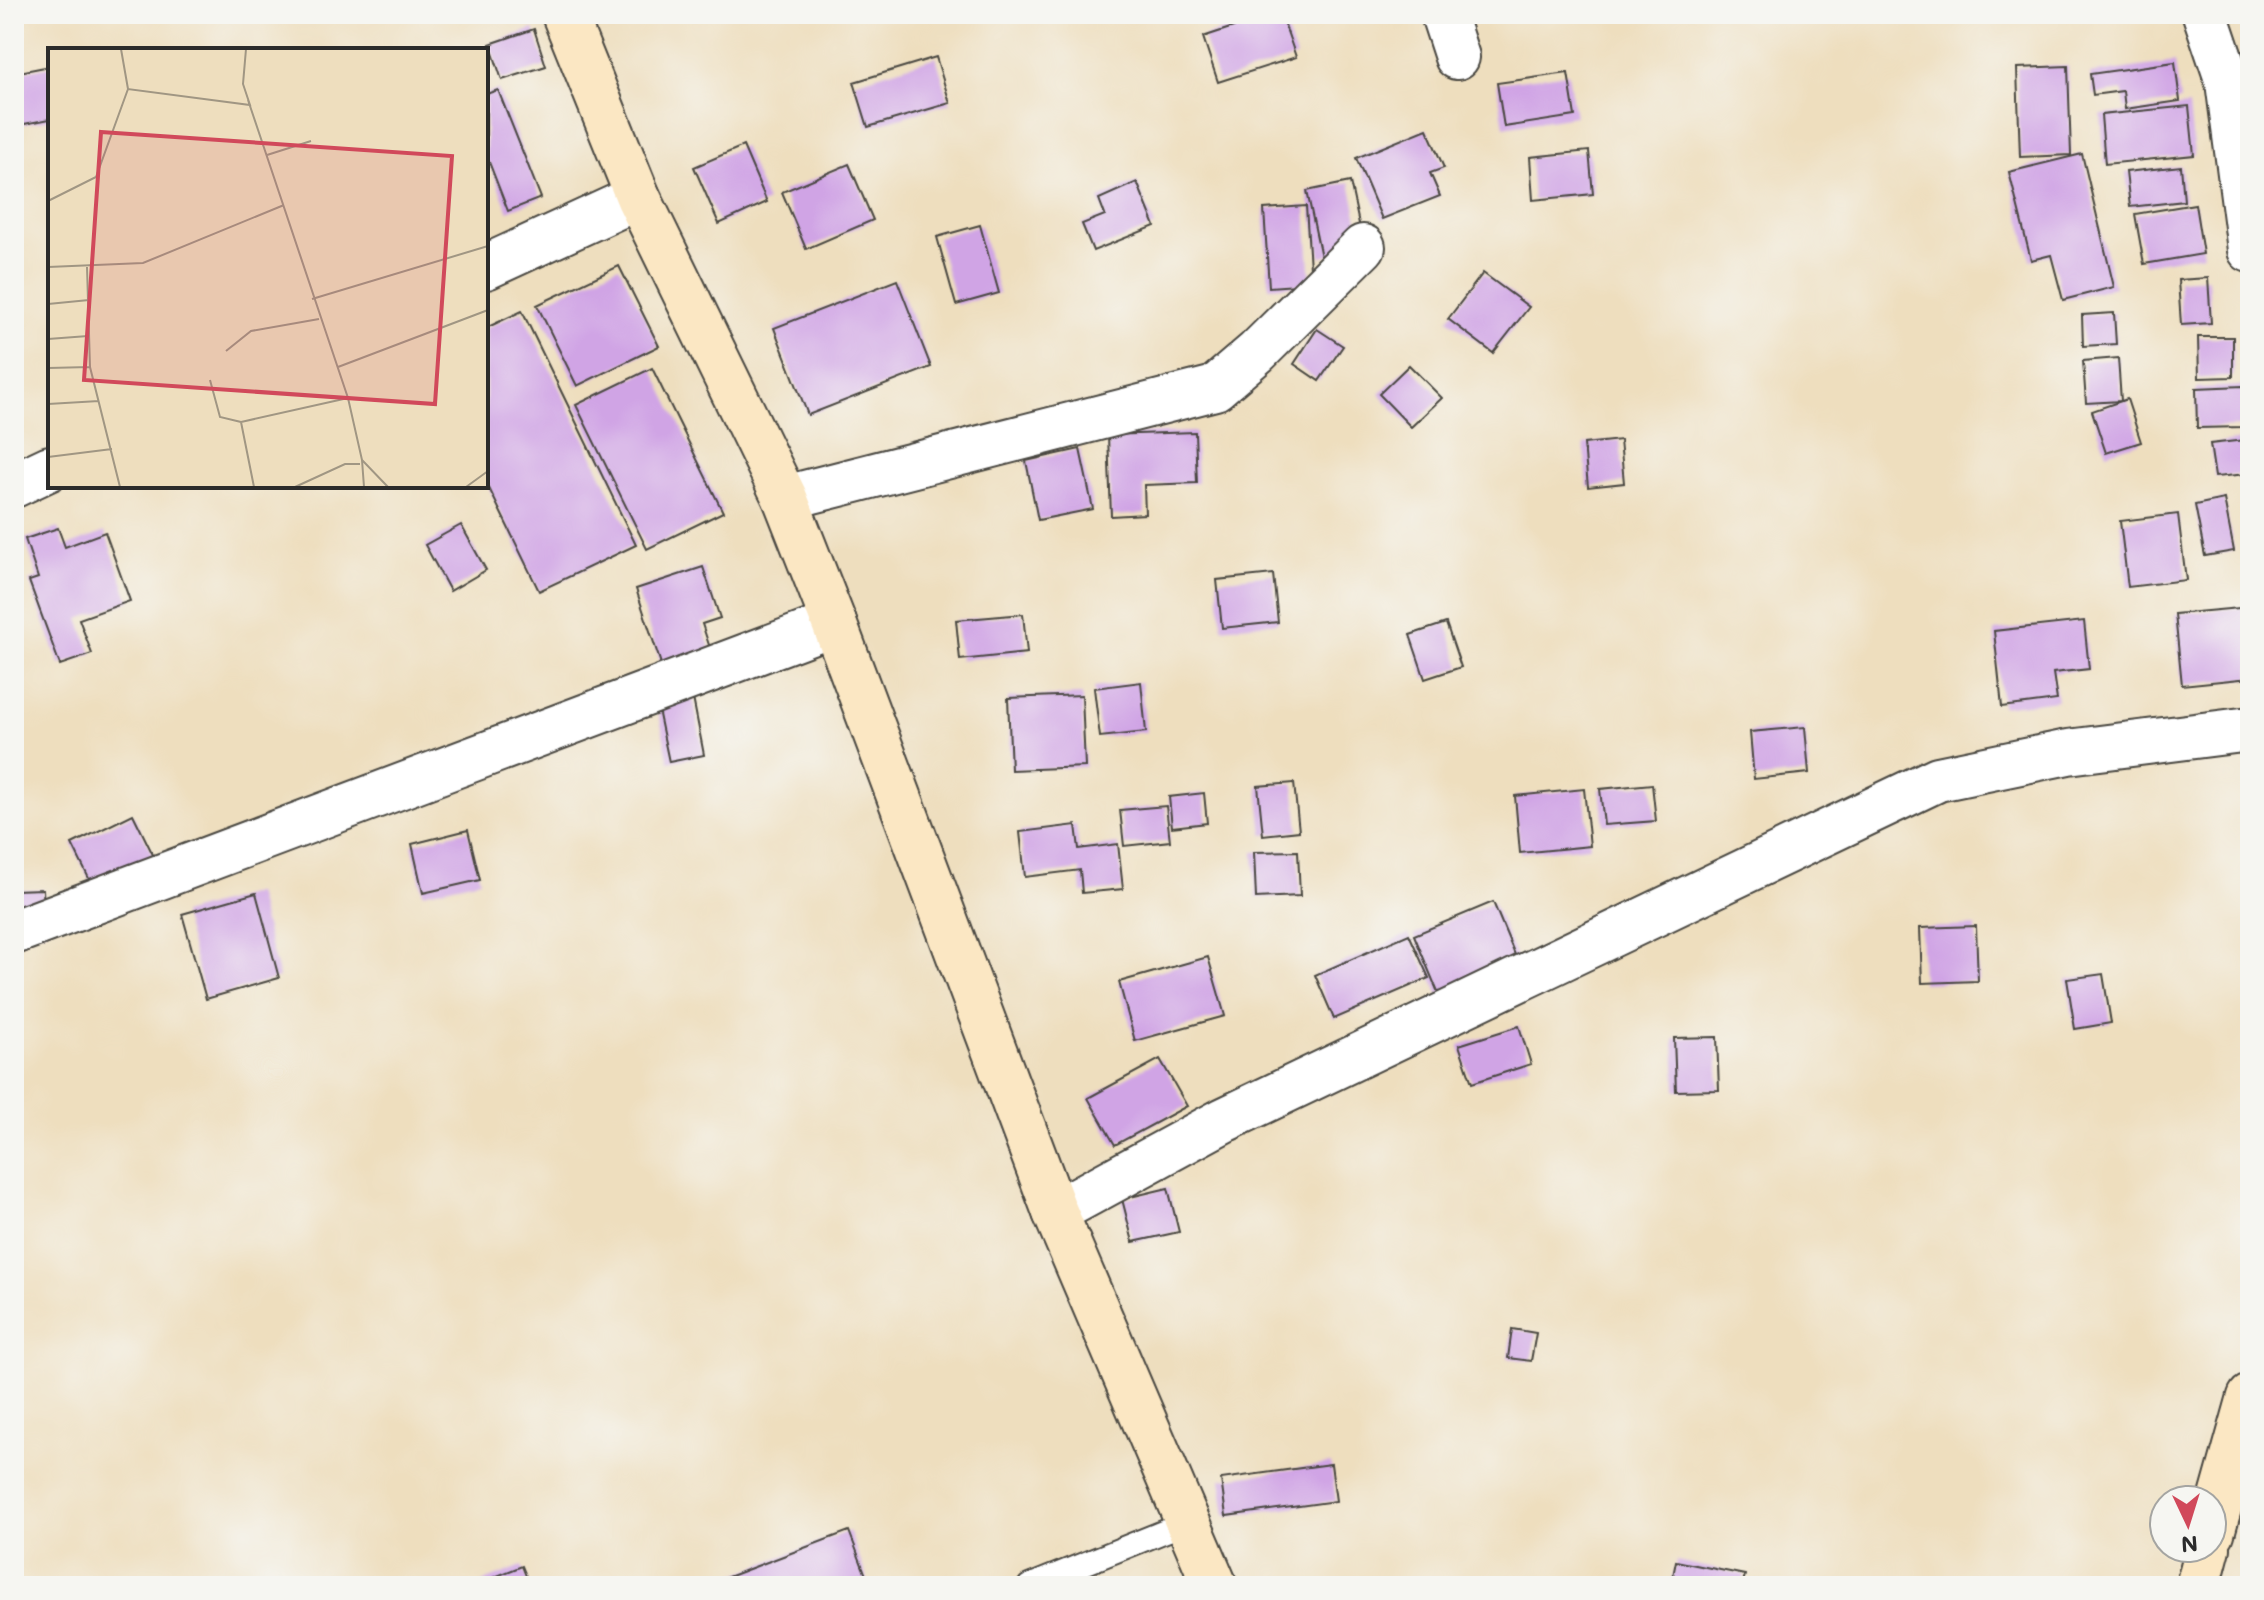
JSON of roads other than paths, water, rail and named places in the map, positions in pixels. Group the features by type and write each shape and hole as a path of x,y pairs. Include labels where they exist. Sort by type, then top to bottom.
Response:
{"street":[{"path":"564,14 638,197 785,498 1055,1212 1215,1586"},
{"path":"1443,14 1457,57"},
{"path":"2205,14 2239,81 2250,250"},
{"path":"488,266 638,197"},
{"path":"785,498 1215,388 1257,352 1363,247"},
{"path":"14,485 48,469"},
{"path":"14,932 834,623"},
{"path":"1055,1212 1224,1120 1938,779 2068,752 2250,729"},
{"path":"2226,1484 2250,1397"},
{"path":"2198,1586 2204,1564"}],"lane":[{"path":"1029,1586 1188,1522"}]}
